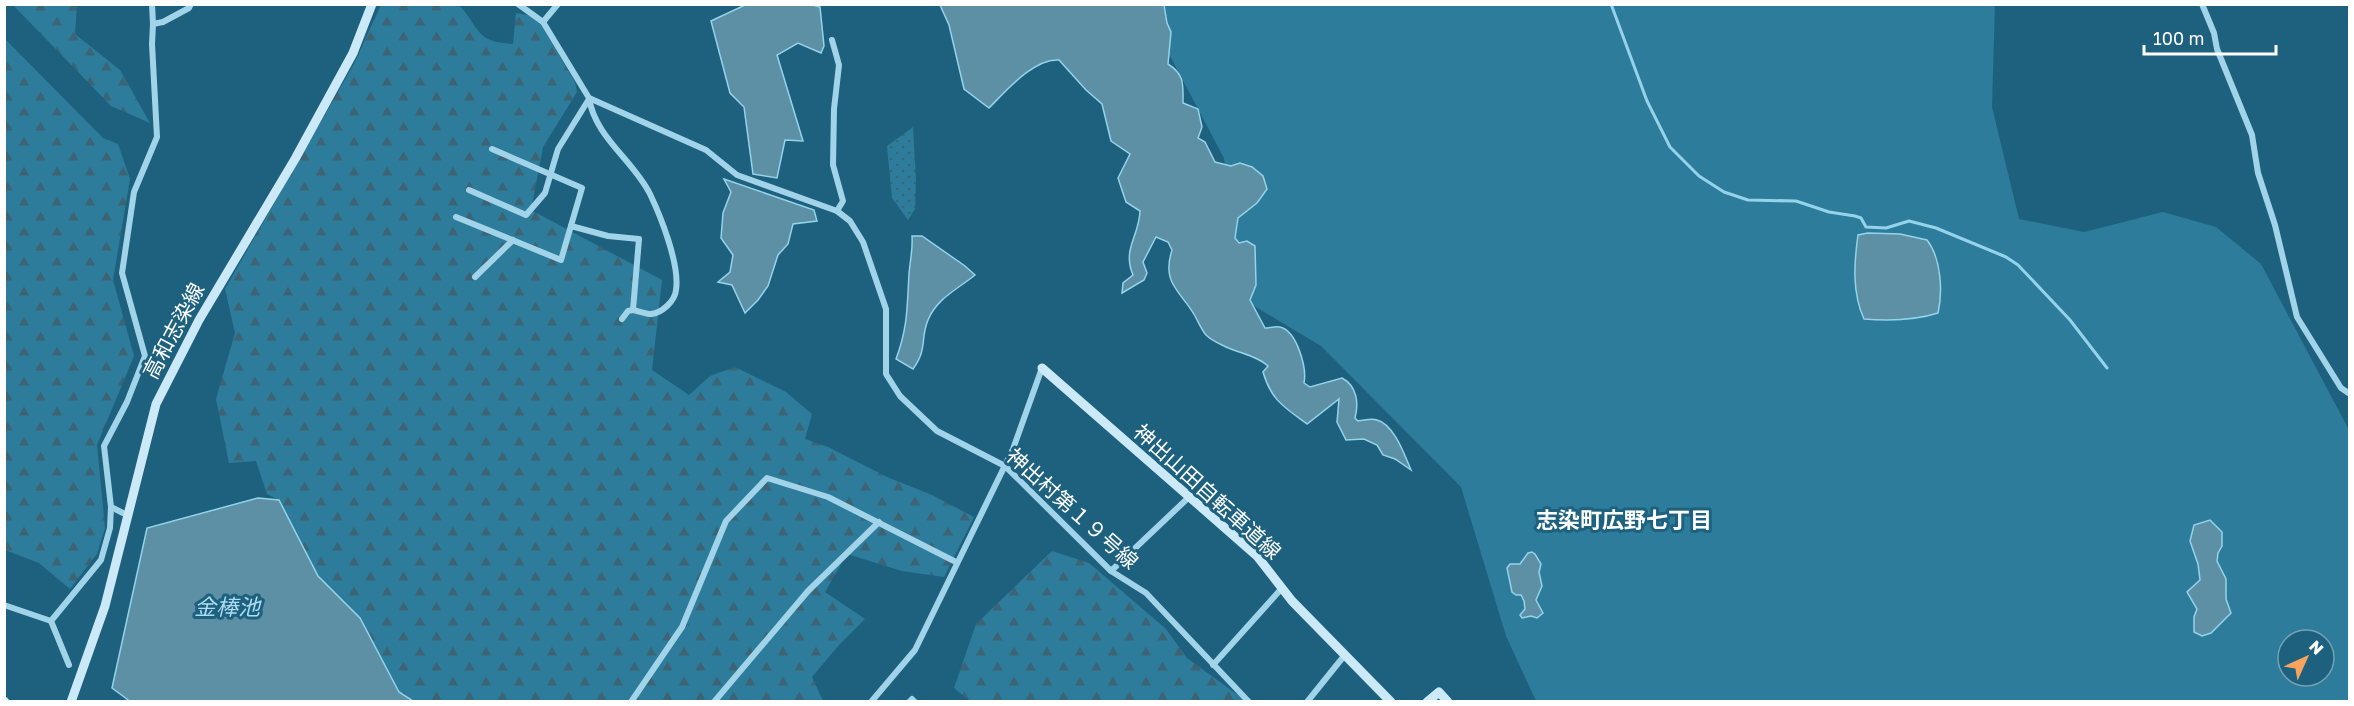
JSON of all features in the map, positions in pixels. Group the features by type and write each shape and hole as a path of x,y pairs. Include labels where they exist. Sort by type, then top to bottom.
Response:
{"street":[{"path":"51,621 101,560 110,528 111,507 104,446 126,402 144,356 122,273 134,192 157,137 152,4"},
{"path":"153,24 162,22 189,8 191,4"},
{"name":"高和志染線","path":"71,702 105,606 126,515 156,404 199,320 295,159 353,53 372,4"},
{"path":"518,4 543,22 589,98 591,107 611,145 640,178 650,194 661,222 675,266 676,291 673,300 652,314 633,310 628,311 622,319"},
{"path":"543,22 558,4"},
{"path":"2202,4 2214,33 2217,49 2252,135 2258,173 2275,225 2297,317 2341,388 2349,394"},
{"path":"832,40 839,65 834,109 832,165 843,201 837,211"},
{"path":"469,190 526,215 545,193 558,149 589,98"},
{"name":"神出村第１９号線","path":"589,98 706,150 737,175 837,211 850,221 863,242 886,309 886,374 900,396 937,431 1005,466 1111,571 1146,593 1212,665 1250,702"},
{"path":"456,217 561,260 582,188 492,149"},
{"path":"571,226 608,236 639,239 633,310"},
{"path":"475,277 513,240"},
{"path":"871,702 915,650 956,562 966,547 1005,466 1042,368"},
{"name":"神出山田自転車道線","path":"1042,368 1257,556 1282,588 1344,656 1391,702"},
{"path":"631,702 682,627 726,521 767,478 828,497 956,562"},
{"path":"1111,571 1188,498"},
{"path":"111,507 126,515"},
{"path":"714,702 808,591 879,522"},
{"path":"1212,665 1282,588"},
{"path":"4,605 51,621 69,665"},
{"path":"1307,702 1344,656"},
{"path":"1427,702 1439,692 1448,702"},
{"path":"909,702 912,699 915,702"}],"green space":[{"path":"13,5 77,5 75,34 120,70 150,123 111,106"},
{"path":"381,5 457,5 487,39 513,44 516,13 528,15 540,23 575,82 577,92 543,147 531,210 662,280 652,370 689,395 710,376 735,367 786,392 812,414 805,439 828,447 887,477 932,495 974,517 944,577 902,571 847,554 825,592 865,619 812,677 823,701 413,701 399,692 360,618 318,576 279,500 267,494 256,461 229,463 216,399 235,333 225,289 354,64"},
{"path":"1143,5 1995,5 1992,107 2019,219 2084,232 2163,212 2216,227 2261,264 2349,430 2349,701 1536,701 1506,636 1461,487 1321,346 1244,300 1224,158"},
{"path":"5,39 103,138 118,144 130,179 113,280 134,356 97,445 105,528 97,554 70,589 39,563 5,550"},
{"path":"913,127 915,209 908,220 892,198 887,146"},
{"path":"1052,551 1089,563 1166,629 1187,658 1246,701 971,702 954,688 976,624"}],"water":[{"path":"745,5 813,5 820,7 824,46 821,53 798,43 777,55 803,141 785,140 777,178 753,174 744,107 730,93 711,21"},
{"path":"940,5 1164,5 1171,32 1168,64 1180,76 1183,85 1183,103 1198,109 1202,127 1198,138 1205,142 1215,162 1231,166 1240,163 1252,167 1263,176 1267,189 1257,203 1238,218 1235,238 1239,243 1247,241 1255,246 1256,285 1250,300 1265,328 1280,327 1291,335 1300,351 1305,376 1304,383 1310,387 1342,378 1347,381 1356,395 1355,418 1358,421 1377,420 1389,428 1398,441 1411,470 1395,459 1383,455 1377,445 1364,439 1346,440 1337,422 1339,399 1307,424 1274,396 1263,372 1268,366 1258,359 1228,348 1207,336 1171,279 1169,262 1172,250 1168,242 1156,237 1143,262 1147,273 1144,280 1122,293 1123,283 1133,275 1129,258 1140,211 1126,202 1118,178 1130,154 1111,141 1102,104 1059,60 1040,64 1030,70 989,108 964,89 949,25"},
{"path":"724,179 814,210 817,221 793,224 788,244 778,255 768,286 745,313 732,285 718,282 730,272 733,255 721,238 723,213 731,192"},
{"path":"1900,234 1927,240 1932,247 1940,275 1938,313 1902,319 1864,319 1857,299 1855,267 1858,235"},
{"path":"912,236 922,236 975,275 948,294 932,312 926,327 921,355 913,369 896,359 906,317"},
{"name":"金棒池","path":"258,498 279,500 318,576 360,618 399,692 413,701 131,702 112,688 147,528"},
{"path":"2210,520 2222,532 2222,546 2217,561 2226,579 2226,599 2231,613 2211,633 2202,636 2194,632 2194,617 2197,609 2187,592 2200,580 2198,564 2190,541 2194,525"},
{"path":"1532,552 1541,564 1539,572 1542,586 1536,600 1543,613 1537,618 1531,616 1522,618 1520,615 1525,609 1524,601 1521,595 1512,592 1507,568 1510,564 1520,564 1528,553"}],"waterway":[{"path":"1611,4 1647,101 1670,147 1699,176 1724,192 1748,200 1796,201 1829,212 1861,218 1866,227 1886,228 1909,221 1936,228 2006,257 2018,265 2070,320 2107,368"}],"district":[{"name":"志染町広野七丁目","path":"1624,520"}]}
